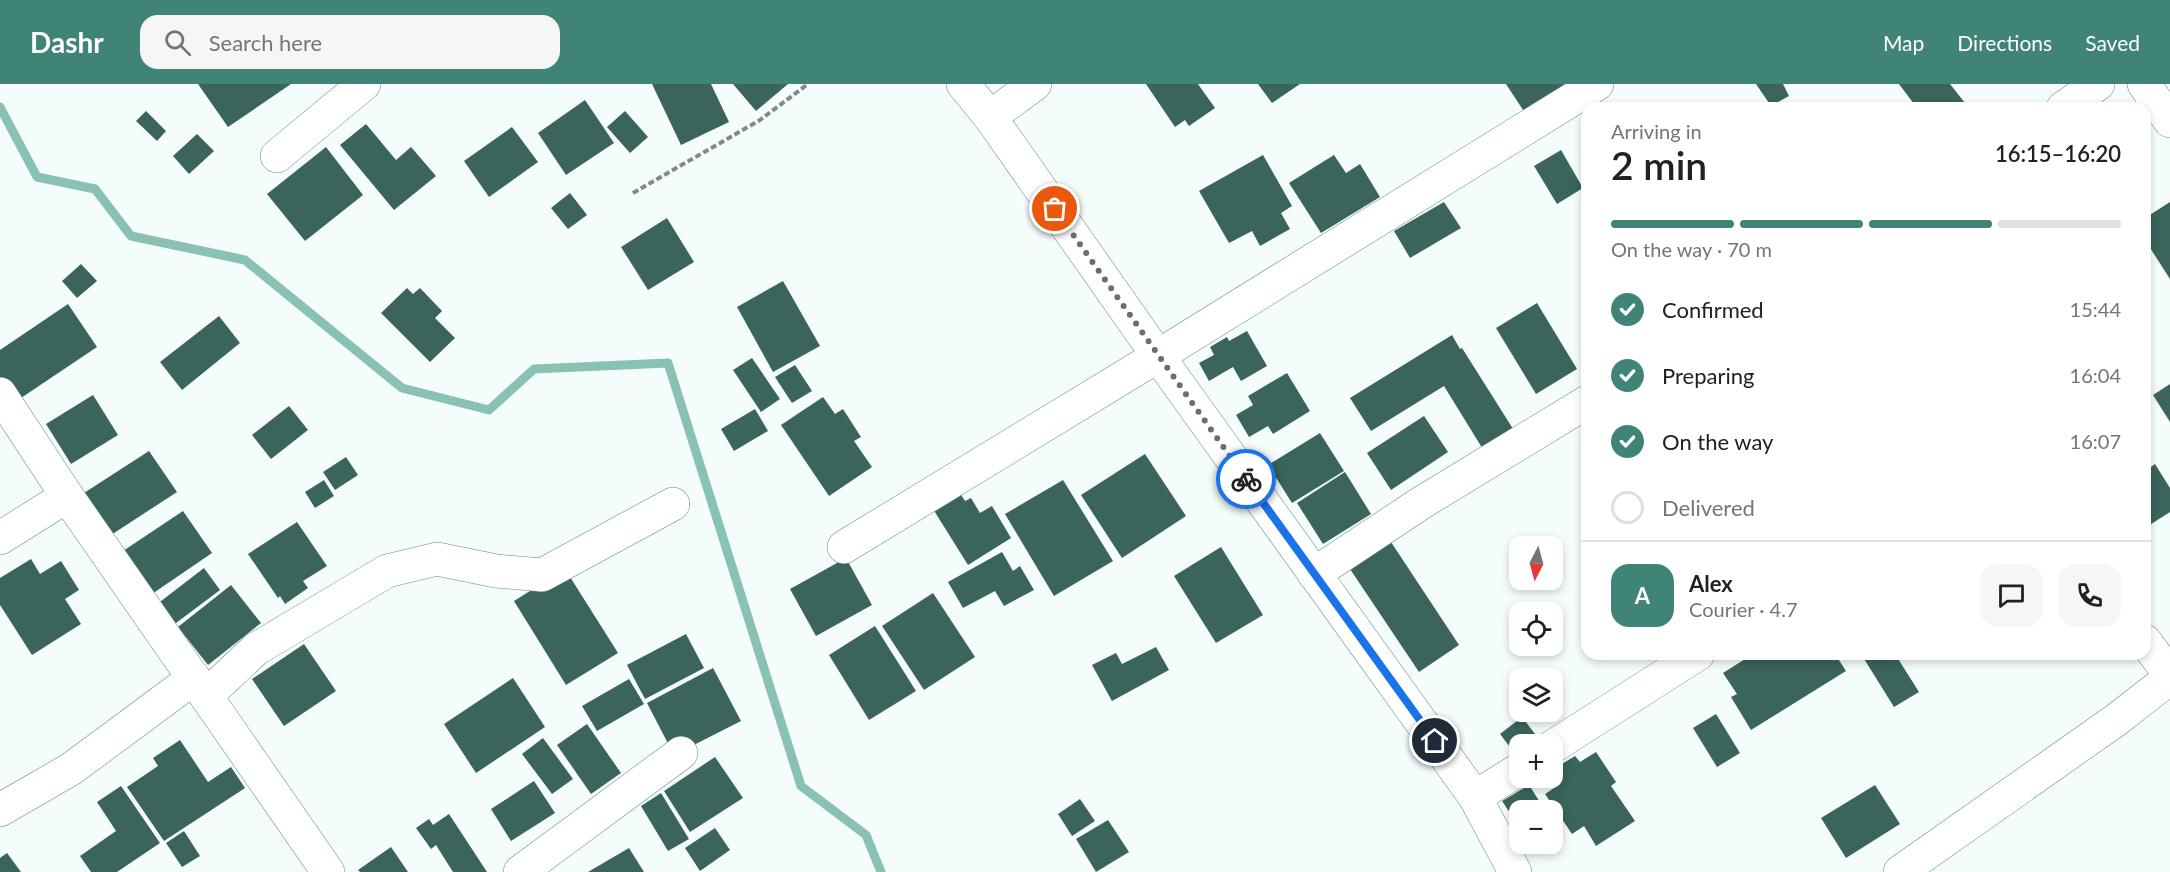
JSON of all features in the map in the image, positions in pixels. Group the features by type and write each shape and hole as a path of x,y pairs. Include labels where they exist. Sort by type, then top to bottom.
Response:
{"street":[{"path":"278,156 364,84"},
{"path":"963,84 990,117 1158,356 1475,797 1515,872"},
{"path":"990,117 1035,84"},
{"path":"844,547 1597,84"},
{"path":"2072,102 2098,84"},
{"path":"2144,84 2170,121"},
{"path":"0,394 67,496 328,872"},
{"path":"1314,574 1421,502 1581,406"},
{"path":"0,538 67,496"},
{"path":"0,810 71,769 256,649 387,572 437,559 496,571 542,575 673,504"},
{"path":"1900,872 2116,720 2170,677 2151,650"},
{"path":"1563,740 1689,660"},
{"path":"520,872 681,753"},
{"path":"1475,797 1509,776"}],"path":[{"path":"633,193 760,120 808,84"}],"building":[{"path":"198,84 291,84 228,127"},
{"path":"652,84 711,84 729,122 681,145"},
{"path":"733,84 788,84 756,111"},
{"path":"1146,84 1198,84 1215,108 1189,126 1185,120 1175,127"},
{"path":"1258,84 1300,84 1272,103"},
{"path":"1506,84 1582,84 1529,119"},
{"path":"1756,84 1783,84 1789,96 1778,102 1768,102"},
{"path":"1899,84 1950,84 1964,102 1912,102"},
{"path":"585,100 614,143 566,175 538,133"},
{"path":"146,111 166,131 157,141 136,121"},
{"path":"625,111 648,137 630,153 607,127"},
{"path":"366,124 396,160 411,147 436,176 394,210 340,145"},
{"path":"512,127 538,162 489,197 464,161"},
{"path":"197,134 214,151 189,174 173,156"},
{"path":"326,147 363,195 305,241 267,194"},
{"path":"1561,150 1581,185 1581,189 1557,204 1534,166"},
{"path":"1263,155 1292,206 1281,213 1290,229 1260,246 1252,231 1229,243 1199,191"},
{"path":"1334,155 1346,173 1360,164 1380,197 1321,233 1289,183"},
{"path":"570,193 587,215 568,229 551,208"},
{"path":"1444,202 1461,228 1410,258 1394,231"},
{"path":"2170,202 2170,279 2151,249 2151,214"},
{"path":"667,218 694,262 648,290 621,247"},
{"path":"81,264 97,281 77,298 62,281"},
{"path":"783,281 820,346 773,372 737,307"},
{"path":"407,288 413,294 420,288 442,311 435,318 455,338 430,362 381,313"},
{"path":"1537,303 1577,369 1536,394 1496,328"},
{"path":"68,304 97,347 12,404 0,387 0,350"},
{"path":"219,316 240,343 182,390 160,362"},
{"path":"1247,331 1267,366 1241,381 1233,367 1209,381 1199,363 1214,355 1210,347 1227,337 1229,341"},
{"path":"1452,335 1515,432 1484,451 1444,386 1371,431 1350,398"},
{"path":"752,358 780,399 761,412 733,370"},
{"path":"795,365 812,391 792,403 775,377"},
{"path":"1287,373 1310,411 1273,434 1268,426 1249,437 1236,415 1253,405 1248,396"},
{"path":"2170,384 2170,422 2153,395"},
{"path":"93,395 118,435 71,464 46,424"},
{"path":"823,397 835,414 843,409 861,437 854,441 872,467 829,496 781,425"},
{"path":"289,406 308,430 271,459 252,435"},
{"path":"755,409 768,431 734,451 721,429"},
{"path":"1424,416 1448,452 1391,490 1367,453"},
{"path":"1320,433 1344,471 1292,503 1268,465"},
{"path":"149,451 177,492 111,535 84,493"},
{"path":"1145,454 1186,516 1122,558 1081,495"},
{"path":"346,457 358,475 335,490 323,472"},
{"path":"2155,464 2170,488 2170,512 2151,524 2151,467"},
{"path":"1345,472 1371,514 1323,544 1297,503"},
{"path":"324,480 334,496 315,508 305,492"},
{"path":"1063,480 1113,561 1054,596 1005,514"},
{"path":"960,493 965,501 971,498 980,513 992,506 1011,538 968,565 933,509"},
{"path":"183,511 212,553 149,596 120,553"},
{"path":"297,522 327,566 303,581 308,588 285,604 280,596 278,598 248,554"},
{"path":"1389,539 1459,645 1419,672 1348,566"},
{"path":"1221,547 1263,615 1216,643 1174,576"},
{"path":"1002,552 1013,571 1020,566 1034,590 1004,606 995,591 963,608 948,582"},
{"path":"846,558 872,605 816,636 790,589"},
{"path":"31,559 40,574 61,561 79,590 65,599 81,624 32,655 0,605 0,578"},
{"path":"204,568 220,590 172,626 156,605"},
{"path":"565,569 618,653 566,685 514,601"},
{"path":"231,585 261,623 208,665 178,627"},
{"path":"933,593 975,657 924,690 882,626"},
{"path":"875,626 916,691 869,720 829,655"},
{"path":"686,634 704,668 645,699 627,665"},
{"path":"304,644 336,691 284,726 252,679"},
{"path":"1156,647 1169,670 1112,701 1092,665 1116,653 1122,664"},
{"path":"1744,660 1839,660 1846,671 1751,730 1731,697 1737,694 1723,673"},
{"path":"1865,660 1899,660 1919,692 1894,707"},
{"path":"713,668 741,721 674,755 647,703"},
{"path":"513,678 545,727 476,773 444,724"},
{"path":"629,679 644,704 597,731 582,706"},
{"path":"1716,714 1740,753 1717,767 1693,728"},
{"path":"1516,722 1526,722 1535,734 1509,734 1509,746 1500,734"},
{"path":"587,724 621,773 591,794 557,745"},
{"path":"543,738 573,779 552,794 522,754"},
{"path":"180,740 208,782 231,767 245,788 164,841 127,787 158,766 153,758"},
{"path":"1596,752 1616,782 1611,786 1635,821 1596,846 1584,826 1572,834 1563,821 1563,800 1549,800 1545,794 1554,788 1563,788 1563,763 1575,756 1580,762"},
{"path":"715,757 743,798 690,832 664,791"},
{"path":"534,781 555,813 511,841 491,809"},
{"path":"1875,785 1900,824 1846,858 1821,818"},
{"path":"121,786 160,843 117,872 91,872 80,856 116,831 97,802"},
{"path":"1524,788 1531,788 1539,800 1509,800 1509,812 1502,801"},
{"path":"661,793 689,839 668,851 641,806"},
{"path":"1080,799 1095,821 1072,836 1058,814"},
{"path":"449,814 487,872 453,872 436,845 431,849 416,828 429,819 433,825"},
{"path":"1108,820 1129,852 1096,872 1076,839"},
{"path":"715,828 730,850 700,871 685,848"},
{"path":"184,831 200,856 182,867 166,843"},
{"path":"391,847 408,872 360,872 358,870"},
{"path":"629,848 644,872 588,872"},
{"path":"7,853 21,872 0,872 0,858"}],"waterway":[{"path":"0,107 37,177 95,189 131,236 245,260 402,388 489,410 534,369 668,363 801,786 866,835 881,872"}],"way so far":[{"path":"1055,209 1246,479"}],"route":[{"path":"1246,479 1435,741"}]}
